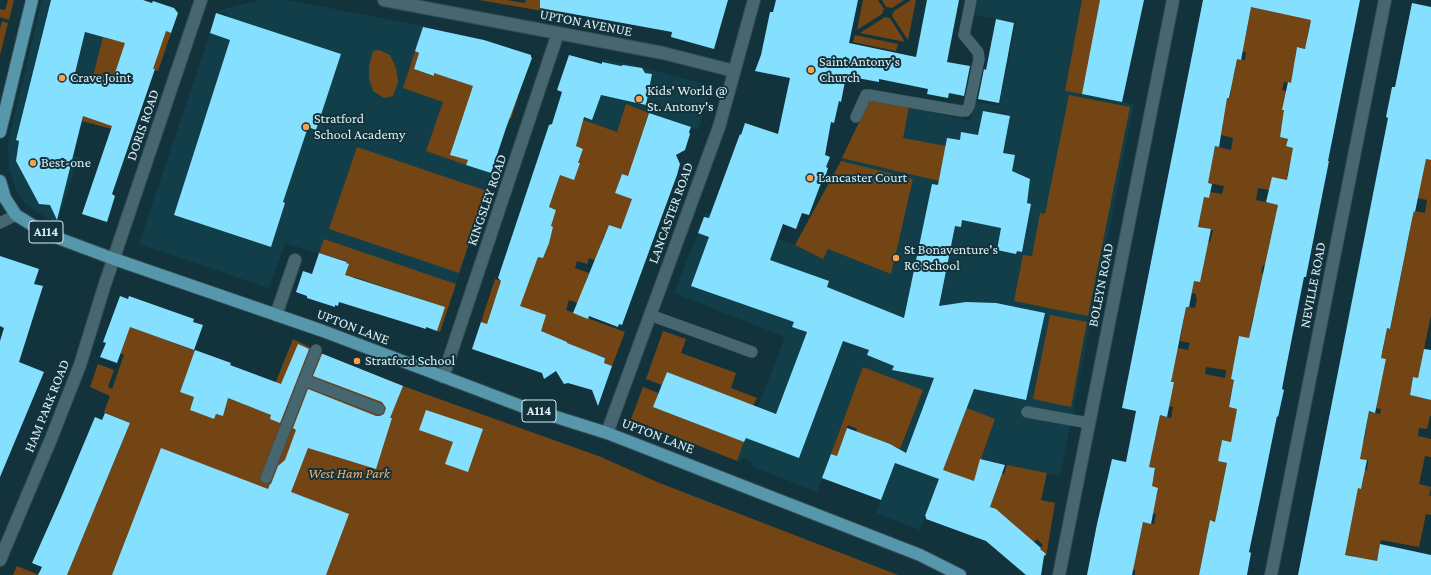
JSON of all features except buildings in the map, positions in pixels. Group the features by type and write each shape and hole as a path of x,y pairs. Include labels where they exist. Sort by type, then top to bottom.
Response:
{"main road":[{"path":"0,132 3,102 32,0"},
{"name":"UPTON LANE","path":"0,181 5,198 16,215 37,228 63,240 323,331 521,406 607,433 920,555 960,575"}],"street":[{"name":"DORIS ROAD","path":"114,259 201,0"},
{"name":"UPTON AVENUE","path":"384,0 663,53 734,71"},
{"name":"LANCASTER ROAD","path":"607,433 719,127 754,0"},
{"name":"BOLEYN ROAD","path":"1059,575 1173,0"},
{"name":"NEVILLE ROAD","path":"1271,575 1385,0"},
{"name":"KINGSLEY ROAD","path":"443,377 558,33"},
{"name":"HAM PARK ROAD","path":"0,560 80,365 114,259"},
{"path":"276,315 295,260"}],"lane":[{"path":"856,117 866,95 961,112 966,111 979,59 978,52 964,35 970,0"},
{"path":"0,223 16,215"},
{"path":"650,315 752,352"},
{"path":"266,478 316,350"},
{"path":"304,380 379,409"},
{"path":"1027,412 1089,423"}],"shaded area":[{"path":"42,0 112,0 73,154 73,156 79,157 57,222 45,217 26,204 16,189 9,169 8,143"},
{"name":"Stratford School Academy","path":"258,0 288,0 423,26 403,88 443,102 426,151 492,173 456,284 324,239 319,253 285,243 269,288 139,244 210,33 222,37 229,15 217,11"},
{"name":"St Bonaventure's RC School","path":"977,0 1082,0 1065,91 1134,104 1060,476 980,459 995,419 944,470 920,530 876,513 923,390 863,367 817,492 751,466 752,462 742,458 740,462 737,461 785,337 674,293 706,212 795,245 841,161 870,99 971,121 974,101 999,106 1016,23 974,15"},
{"name":"Kids' World @ St. Antony's","path":"603,59 638,66 711,86 698,130 626,104 618,132 567,114 593,61 602,63"}],"green space":[{"path":"8,0 14,0 9,20 0,17 0,9 5,10"},
{"path":"112,0 105,38 114,40 166,31 171,33 158,71 120,58 114,76 110,75 103,96 113,126 112,129 82,121"},
{"path":"479,0 507,0 525,3 526,0 563,0 560,14"},
{"path":"863,0 878,0 884,9 882,14 857,30"},
{"path":"882,0 904,0 892,8 886,7"},
{"path":"911,0 916,0 908,40 892,16 894,11"},
{"path":"1082,0 1100,0 1097,18 1102,19 1082,94 1065,91"},
{"path":"1229,0 1252,0 1278,13 1284,14 1286,8 1331,26 1310,22 1307,38 1318,40 1326,53 1297,47 1295,56 1297,84 1284,82 1282,90 1297,94 1282,110 1293,112 1281,129 1280,137 1288,139 1286,146 1306,150 1291,159 1287,176 1290,177 1289,181 1269,190 1258,188 1256,200 1294,208 1289,240 1271,236 1267,256 1282,269 1263,265 1261,273 1270,275 1273,316 1254,313 1250,331 1270,335 1268,342 1239,336 1237,345 1248,348 1237,395 1231,394 1229,407 1255,412 1236,412 1235,421 1242,423 1232,442 1222,440 1220,446 1230,448 1220,453 1218,461 1244,467 1219,504 1217,510 1232,525 1210,520 1207,532 1214,533 1205,544 1199,575 1135,575 1135,570 1132,570 1143,522 1154,524 1156,514 1145,512 1148,494 1157,496 1158,488 1150,486 1134,473 1154,476 1155,468 1149,467 1160,415 1171,418 1173,407 1148,402 1174,382 1163,380 1178,348 1188,350 1190,343 1180,341 1184,318 1165,314 1167,303 1195,308 1197,298 1196,294 1192,293 1193,285 1177,282 1205,242 1210,242 1213,230 1198,227 1202,205 1187,202 1189,194 1209,198 1210,192 1222,194 1224,186 1208,183 1197,148 1214,152 1215,146 1231,150 1233,138 1221,135 1223,125 1208,94 1230,98 1231,90 1220,88 1234,76 1235,68 1225,66 1215,55 1245,60 1246,52 1241,51 1220,33 1245,38 1248,24 1234,21","holes":["1206,367 1226,370 1225,378 1205,374"]},
{"path":"885,17 890,18 905,42 860,33"},
{"path":"2,21 8,23 0,55 0,29"},
{"path":"855,35 898,44 896,51 853,42"},
{"path":"379,50 390,55 396,68 398,82 393,96 384,98 373,91 369,78 369,66 373,51"},
{"path":"415,51 419,53 414,69 433,76 440,57 496,89 518,97 511,119 509,118 451,155 468,160 466,165 426,151 443,102 403,88"},
{"path":"1069,95 1130,107 1088,316 1014,301 1023,255 1032,256 1040,213 1045,214"},
{"path":"870,99 909,107 903,138 946,146 939,181 842,158"},
{"path":"626,104 649,113 644,126 664,133 663,138 643,131 636,151 656,158 628,176 622,174 615,193 621,195 622,193 659,207 621,229 609,225 606,233 643,250 604,235 601,244 614,248 607,265 589,258 587,264 577,261 575,268 589,273 585,283 591,308 569,300 566,310 625,332 612,366 604,363 605,357 566,346 567,342 563,340 559,349 503,304 494,302 487,324 481,322 495,279 521,287 529,282 531,276 526,274 537,256 543,258 553,227 551,226 556,210 549,207 560,175 579,163 583,149 576,146 578,118 617,132"},
{"path":"357,147 487,191 459,273 329,229"},
{"path":"1404,154 1431,160 1431,315 1418,378 1413,377 1410,395 1431,400 1431,416 1427,429 1419,428 1418,436 1431,439 1431,457 1425,456 1419,484 1431,487 1429,496 1431,496 1431,515 1426,514 1419,547 1381,540 1374,575 1353,556 1326,551 1358,488 1361,488 1364,477 1358,469 1367,470 1368,460 1359,459 1347,438 1364,441 1369,412 1380,414 1381,409 1375,408 1375,382 1381,383 1386,359 1365,355 1366,349 1383,352 1385,336 1369,333 1371,325 1390,329 1401,275 1404,257 1385,253 1407,246 1410,230 1392,215 1412,219 1414,211 1425,213 1427,200 1397,194"},
{"path":"841,161 913,179 891,274 828,249 823,259 795,245"},
{"path":"324,239 456,284 440,332 437,331 444,307 354,277 346,300 344,271 346,272 349,264 346,263 347,261 319,253"},
{"path":"1050,315 1087,322 1071,407 1033,399"},
{"name":"West Ham Park","path":"129,326 195,351 180,392 194,397 190,410 214,419 216,414 223,416 226,404 195,393 200,380 232,400 241,403 244,398 247,399 245,405 253,408 275,384 293,339 323,354 403,386 601,457 657,482 898,575 67,575 130,423 104,412 110,396 90,387 98,364 114,370 108,387 112,389 124,355 113,350"},
{"path":"663,331 686,339 681,353 736,373 731,388 757,398 753,406 667,372 662,385 646,379"},
{"path":"863,367 923,390 900,449 885,442 883,448 856,432 857,429 848,425 837,456 831,454"},
{"path":"643,387 658,393 654,407 744,442 737,461 631,419"},
{"path":"967,408 995,419 978,467 1004,474 1007,465 1047,473 1041,500 1055,503 1046,557 1040,549 1043,545 1037,539 1034,542 1005,517 990,507 995,492 977,486 940,494 934,492"},
{"path":"17,566 39,575 13,575"}],"place":[{"name":"Saint Antony's Church","path":"811,70"},
{"name":"Crave Joint","path":"62,78"},
{"name":"Kids' World @ St. Antony's","path":"639,99"},
{"name":"Stratford School Academy","path":"306,127"},
{"name":"Best-one","path":"33,163"},
{"name":"Lancaster Court","path":"810,178"},
{"name":"St Bonaventure's RC School","path":"896,258"},
{"name":"Stratford School","path":"357,361"}]}
